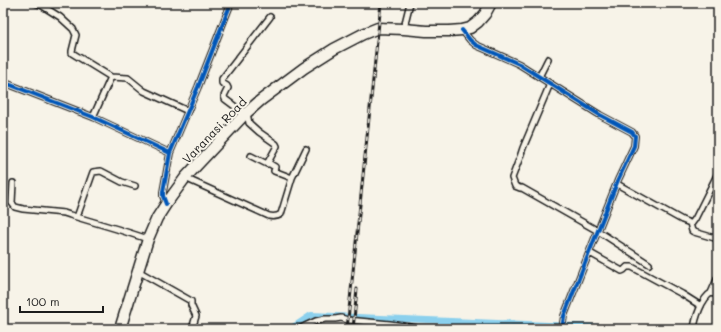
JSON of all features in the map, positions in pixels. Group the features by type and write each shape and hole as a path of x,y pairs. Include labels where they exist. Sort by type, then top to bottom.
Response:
{"highway":[{"path":"462,30 470,28 478,22 485,14 490,3"},
{"name":"Varanasi Road","path":"120,329 148,240 157,218 185,178 261,100 327,53 363,34 378,28 404,28 438,31 462,30"}],"street":[{"path":"35,3 42,4 73,29 76,35 72,53 112,78 128,78 144,91 188,110"},
{"path":"166,204 163,196 170,153 231,3"},
{"path":"404,28 410,3"},
{"path":"267,164 277,146 276,144 249,123 246,114 225,98 224,96 228,88 222,83 222,79 270,17"},
{"path":"462,30 476,45 514,62 600,115 634,133 634,146 598,231 562,328"},
{"path":"539,77 548,59"},
{"path":"93,116 112,78"},
{"path":"3,82 93,116 170,153"},
{"path":"550,84 512,178 515,186 598,231 649,264"},
{"path":"185,178 273,217 277,217 281,214 292,178 306,150"},
{"path":"251,156 275,167 274,171 292,178"},
{"path":"77,217 93,172 101,171 122,182 135,186"},
{"path":"690,223 695,219 717,175"},
{"path":"13,184 12,203 15,207 64,213 148,240"},
{"path":"617,184 690,223 692,231 718,239"},
{"path":"590,253 622,270 627,267 632,267 701,306"},
{"path":"138,271 191,301 191,305 196,316 192,329"},
{"path":"694,328 701,306 706,296 711,293 718,277"},
{"path":"711,293 718,295"},
{"path":"299,329 316,321 341,318 417,328 459,329"}],"waterway":[{"path":"292,329 311,315 642,329"}],"railway":[{"path":"347,329 381,3"},
{"path":"353,329 357,289"}],"cycle path":[{"path":"166,204 163,192 170,153 231,3"},
{"path":"462,30 476,45 519,64 600,115 632,132 635,136 634,146 618,180 564,316 562,329"},
{"path":"3,82 93,117 170,153"}]}
